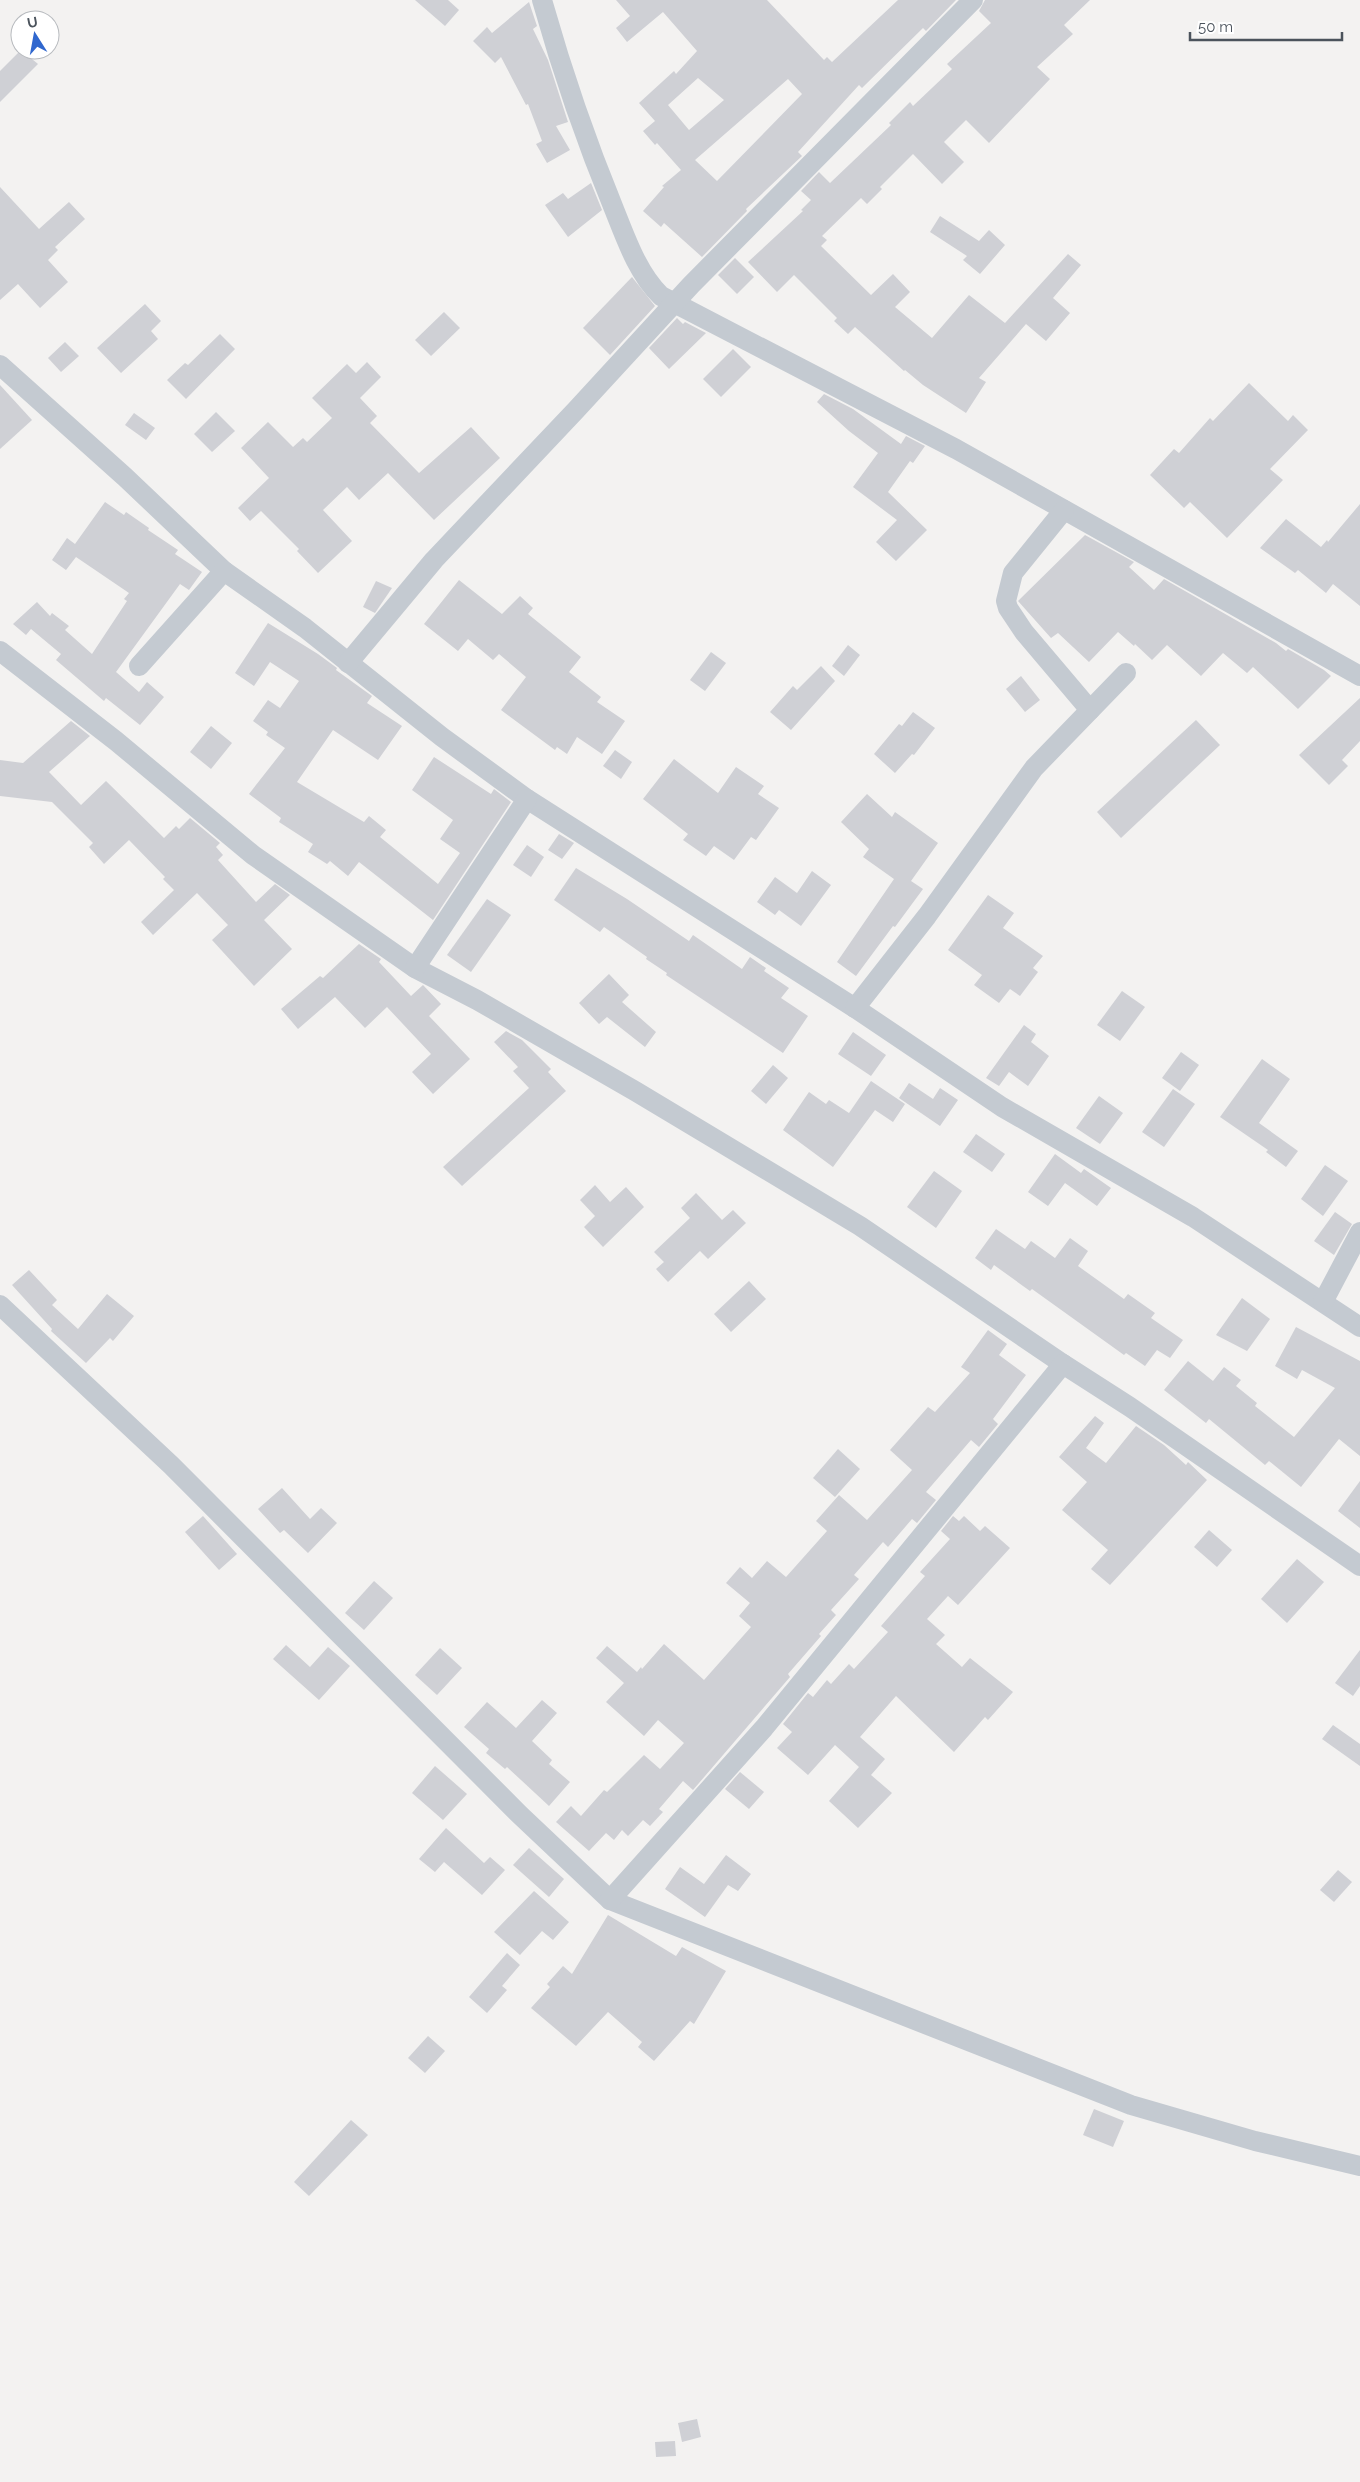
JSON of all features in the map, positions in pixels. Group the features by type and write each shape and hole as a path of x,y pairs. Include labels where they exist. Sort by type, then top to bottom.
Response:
{"street":[{"path":"542,0 559,58 598,171 620,224 650,286 661,296 679,298 947,444 1360,676"},
{"path":"348,663 434,560 679,298 974,0"},
{"path":"0,365 224,571 305,628 442,737 527,799 855,1008 1002,1106 1193,1217 1360,1327"},
{"path":"1064,510 1013,573 1006,601 1008,608 1024,632 1090,710"},
{"path":"139,666 224,571"},
{"path":"0,651 116,740 253,855 414,968 477,1000 627,1086 860,1226 1063,1364 1130,1407 1360,1566"},
{"path":"855,1008 927,916 1034,768 1126,673"},
{"path":"414,968 527,799"},
{"path":"1323,1302 1360,1232"},
{"path":"0,1305 171,1465 520,1815 610,1900 1131,2105 1255,2141 1360,2166"},
{"path":"610,1900 764,1728 1063,1364"}],"building":[{"path":"415,0 448,0 459,10 445,26"},
{"path":"616,0 767,0 824,60 827,57 832,62 898,0 956,0 926,31 923,28 862,88 859,85 798,152 802,156 746,209 747,211 702,257 664,223 661,227 643,211 664,187 662,186 681,170 657,143 655,145 643,131 655,121 639,103 674,71 676,74 697,51 663,12 627,42 616,28 630,16","holes":["698,78 724,100 689,130 668,105","788,79 802,94 717,181 695,160"]},
{"path":"985,0 1090,0 1064,25 1073,34 1037,67 1050,79 989,143 966,120 944,142 964,162 942,184 913,154 880,187 882,189 867,204 861,198 822,236 827,240 821,246 871,295 893,274 910,292 895,307 932,338 969,295 1005,323 1068,254 1081,265 1053,298 1070,313 1046,341 1026,324 979,378 986,382 966,413 904,371 855,327 848,334 834,321 837,318 794,275 777,292 748,262 803,211 801,210 811,200 801,191 819,172 830,183 891,125 889,123 910,102 913,106 952,69 947,64 991,23 979,11"},
{"path":"529,2 537,26 533,29 548,60 568,122 556,126 570,150 547,163 536,144 542,141 528,104 526,105 501,57 495,63 473,41 487,27 492,33"},
{"path":"11,60 33,60 38,64 0,102 0,71"},
{"path":"591,183 602,210 568,237 545,205 563,193 568,199"},
{"path":"0,187 39,229 69,202 85,219 55,247 58,250 48,260 68,282 40,308 18,284 0,300"},
{"path":"940,216 979,241 989,230 1005,245 980,274 963,260 967,256 930,232"},
{"path":"735,258 754,277 737,294 718,275"},
{"path":"632,277 655,306 610,355 583,328"},
{"path":"145,304 161,321 151,331 158,339 121,373 97,348"},
{"path":"444,312 460,328 431,356 415,340"},
{"path":"677,318 683,324 685,322 706,333 669,369 649,348"},
{"path":"220,334 235,349 186,399 167,380 185,363 188,365"},
{"path":"65,342 79,356 61,372 48,358"},
{"path":"733,349 751,367 721,397 703,379"},
{"path":"367,362 381,377 360,398 377,416 370,423 419,473 471,427 500,458 434,520 388,473 359,500 347,487 323,510 352,541 318,573 297,551 299,549 261,511 250,521 238,508 269,478 241,448 268,422 293,447 303,438 307,442 332,418 312,398 347,364 356,373"},
{"path":"1249,383 1288,421 1293,415 1308,430 1270,469 1283,480 1227,538 1190,502 1184,508 1150,475 1174,449 1179,453 1210,418 1213,421"},
{"path":"0,385 32,420 0,449"},
{"path":"824,394 853,409 901,444 906,436 925,446 913,463 910,461 888,492 927,530 896,561 876,542 897,520 853,487 878,453 849,431 817,402"},
{"path":"216,412 235,431 212,452 194,434"},
{"path":"134,413 155,428 146,440 125,425"},
{"path":"105,502 124,515 126,512 149,528 148,530 178,550 175,554 202,572 189,590 180,584 116,672 139,692 147,682 164,697 140,725 106,698 104,701 56,660 61,654 31,629 26,635 13,624 37,602 50,616 52,613 69,626 65,630 92,654 127,601 124,599 129,593 76,557 66,570 52,560 67,538 75,544"},
{"path":"1360,504 1360,606 1333,584 1326,593 1298,570 1295,573 1260,548 1286,519 1321,547 1327,540 1328,542"},
{"path":"1085,535 1134,562 1129,567 1154,590 1164,579 1276,643 1286,651 1288,649 1331,676 1298,709 1253,667 1247,673 1223,653 1201,676 1167,645 1152,660 1135,644 1134,646 1118,632 1089,662 1058,633 1051,638 1018,601"},
{"path":"459,580 502,614 520,596 533,608 528,614 581,657 569,672 601,697 597,702 625,721 602,754 577,737 567,754 557,747 555,750 501,710 526,677 499,654 493,660 468,639 458,651 424,624"},
{"path":"376,581 392,588 375,613 363,607"},
{"path":"268,623 337,668 336,670 372,696 367,703 402,726 378,760 333,730 297,782 364,822 369,816 386,830 380,837 438,884 460,853 440,839 453,820 412,790 434,757 491,794 494,789 511,802 433,920 359,862 348,876 330,861 327,864 308,852 313,844 279,822 281,818 249,794 285,748 266,735 268,732 253,721 268,700 280,708 299,681 270,662 254,686 235,673"},
{"path":"848,645 860,655 844,676 832,666"},
{"path":"711,652 726,663 705,691 690,680"},
{"path":"821,666 835,681 791,730 770,712 793,686 797,690"},
{"path":"1021,676 1040,700 1025,712 1006,689"},
{"path":"1360,698 1360,741 1342,760 1348,766 1329,785 1299,755"},
{"path":"913,712 935,728 914,755 912,754 895,773 874,754 899,724 902,726"},
{"path":"1196,720 1220,745 1121,838 1097,812"},
{"path":"71,721 90,736 49,772 81,805 106,781 164,838 176,826 179,829 190,818 220,843 216,847 223,855 218,860 256,902 275,884 290,895 264,920 292,949 254,986 212,940 228,925 197,893 153,935 141,922 174,890 163,879 165,877 129,840 104,864 89,847 93,843 52,802 0,796 0,760 23,763"},
{"path":"211,726 232,743 211,769 190,752"},
{"path":"615,750 632,762 621,779 603,766"},
{"path":"674,759 718,793 736,767 764,786 758,794 779,808 756,840 751,837 734,860 714,846 706,856 683,840 688,834 643,799"},
{"path":"867,794 892,817 895,812 938,843 911,881 923,889 856,976 837,962 894,879 863,857 869,849 841,822"},
{"path":"559,834 574,843 562,859 548,850"},
{"path":"527,845 544,857 531,877 513,865"},
{"path":"576,868 627,899 689,941 693,935 742,969 750,957 766,968 764,971 789,988 781,998 808,1016 783,1053 666,975 667,973 646,959 647,957 604,927 600,932 554,900"},
{"path":"812,871 831,885 801,926 779,910 775,915 757,902 775,877 797,893"},
{"path":"988,895 1014,913 1003,928 1043,956 1033,968 1038,972 1020,996 1010,989 999,1003 974,985 982,975 948,950"},
{"path":"487,899 511,915 471,972 447,955"},
{"path":"359,944 381,959 379,962 411,996 423,985 441,1004 429,1016 470,1059 433,1094 412,1072 431,1054 387,1007 365,1028 335,997 298,1029 281,1009 320,976 323,978"},
{"path":"609,974 629,995 622,1002 656,1032 645,1047 607,1017 599,1024 579,1003"},
{"path":"1122,991 1145,1007 1120,1041 1097,1025"},
{"path":"1024,1025 1036,1034 1031,1042 1049,1056 1028,1086 1009,1072 999,1086 986,1078"},
{"path":"506,1031 522,1040 551,1069 548,1072 566,1091 462,1186 443,1167 529,1088 513,1071 518,1067 494,1042"},
{"path":"853,1032 886,1055 871,1076 838,1054"},
{"path":"1181,1052 1199,1065 1180,1091 1162,1078"},
{"path":"1262,1059 1290,1079 1259,1123 1298,1151 1286,1167 1266,1152 1268,1150 1220,1117"},
{"path":"773,1065 788,1078 766,1104 751,1091"},
{"path":"871,1081 905,1104 893,1122 875,1110 833,1167 783,1130 809,1092 826,1104 829,1100 849,1113"},
{"path":"909,1083 933,1099 940,1088 958,1100 940,1126 899,1098"},
{"path":"1173,1089 1195,1104 1164,1147 1142,1132"},
{"path":"1099,1096 1123,1113 1100,1144 1076,1128"},
{"path":"976,1134 1005,1154 992,1172 963,1152"},
{"path":"1055,1154 1081,1173 1084,1169 1111,1188 1097,1206 1065,1183 1048,1206 1028,1192"},
{"path":"1325,1165 1348,1181 1323,1216 1301,1199"},
{"path":"934,1171 962,1191 936,1228 907,1207"},
{"path":"595,1185 610,1202 626,1187 644,1207 603,1247 584,1227 595,1216 580,1200"},
{"path":"696,1193 722,1220 733,1210 746,1223 708,1259 700,1251 668,1282 656,1269 664,1262 654,1252 690,1218 681,1208"},
{"path":"1335,1212 1352,1224 1334,1255 1314,1241"},
{"path":"996,1229 1025,1249 1031,1241 1055,1258 1070,1238 1088,1251 1078,1266 1124,1299 1128,1294 1155,1313 1151,1318 1183,1340 1170,1358 1157,1350 1145,1366 1126,1353 1124,1355 1032,1289 1030,1291 994,1265 991,1270 975,1258"},
{"path":"29,1270 57,1300 52,1305 78,1329 107,1294 134,1316 113,1341 110,1338 86,1363 51,1331 52,1329 12,1285"},
{"path":"749,1281 766,1299 731,1332 714,1314"},
{"path":"1242,1298 1270,1319 1247,1351 1216,1335"},
{"path":"1296,1327 1360,1361 1360,1456 1339,1439 1301,1487 1269,1461 1265,1465 1209,1419 1206,1423 1164,1390 1188,1361 1213,1381 1224,1367 1241,1380 1236,1386 1257,1403 1255,1406 1294,1437 1335,1388 1302,1370 1297,1379 1275,1366"},
{"path":"988,1330 1007,1344 999,1355 1026,1375 993,1419 998,1424 979,1447 971,1440 926,1492 936,1500 917,1523 912,1519 888,1547 883,1542 854,1575 859,1579 831,1610 836,1615 819,1634 821,1636 788,1674 790,1677 693,1790 683,1781 659,1809 663,1812 650,1826 643,1820 628,1836 622,1830 614,1840 606,1833 589,1851 556,1822 571,1806 581,1816 604,1790 607,1792 644,1755 660,1769 684,1743 658,1720 644,1736 606,1702 624,1683 596,1658 607,1646 637,1672 641,1667 642,1669 664,1644 704,1680 751,1627 739,1616 750,1603 726,1583 740,1567 752,1578 767,1561 786,1577 827,1531 816,1521 839,1495 867,1520 912,1470 890,1450 928,1407 935,1412 970,1373 961,1367"},
{"path":"1095,1416 1104,1423 1086,1448 1106,1463 1136,1426 1164,1445 1186,1465 1188,1462 1207,1480 1110,1585 1091,1569 1108,1550 1062,1510 1087,1482 1059,1457"},
{"path":"838,1449 860,1469 835,1497 813,1478"},
{"path":"1360,1481 1360,1528 1338,1511"},
{"path":"282,1488 310,1519 321,1508 337,1523 308,1553 284,1530 280,1533 258,1509"},
{"path":"203,1516 237,1554 219,1570 185,1532"},
{"path":"953,1516 959,1521 964,1516 980,1531 985,1526 1010,1548 958,1605 948,1596 927,1619 945,1635 936,1644 962,1667 970,1658 1013,1692 988,1720 985,1717 954,1752 896,1696 860,1737 885,1759 871,1775 892,1793 858,1828 829,1801 859,1767 835,1745 808,1775 777,1748 792,1732 783,1724 808,1693 813,1697 827,1680 831,1684 849,1664 854,1669 888,1632 881,1626 925,1576 920,1572 950,1539 941,1531"},
{"path":"1209,1530 1232,1550 1217,1567 1194,1547"},
{"path":"1297,1559 1324,1582 1287,1623 1261,1599"},
{"path":"374,1581 393,1598 364,1630 345,1613"},
{"path":"286,1645 310,1667 328,1647 350,1666 319,1700 273,1659"},
{"path":"440,1648 462,1668 437,1695 415,1675"},
{"path":"1360,1650 1360,1686 1353,1696 1335,1683"},
{"path":"542,1700 557,1713 532,1741 552,1760 549,1764 570,1782 549,1806 507,1767 505,1769 486,1753 489,1749 464,1727 487,1702 516,1728"},
{"path":"1333,1725 1360,1744 1360,1766 1322,1739"},
{"path":"435,1766 467,1794 443,1820 412,1793"},
{"path":"740,1772 764,1792 749,1809 725,1789"},
{"path":"446,1828 484,1863 490,1857 505,1870 482,1895 444,1862 435,1872 419,1859"},
{"path":"529,1848 564,1879 549,1897 513,1865"},
{"path":"726,1855 751,1874 738,1891 728,1885 705,1917 665,1889 680,1867 704,1884"},
{"path":"1338,1870 1352,1882 1334,1902 1320,1890"},
{"path":"534,1891 569,1922 553,1940 542,1931 520,1955 494,1932"},
{"path":"608,1915 676,1956 682,1947 726,1971 694,2024 690,2021 654,2061 638,2047 642,2042 608,2012 576,2046 531,2008 550,1987 547,1984 563,1966 572,1974"},
{"path":"507,1953 520,1965 502,1986 507,1990 487,2013 469,1997"},
{"path":"428,2036 445,2051 425,2073 408,2058"},
{"path":"1094,2109 1124,2121 1113,2147 1083,2135"},
{"path":"351,2120 368,2135 309,2196 294,2182"},
{"path":"697,2419 701,2437 682,2442 678,2423"},
{"path":"675,2441 676,2456 656,2457 655,2442"}]}
